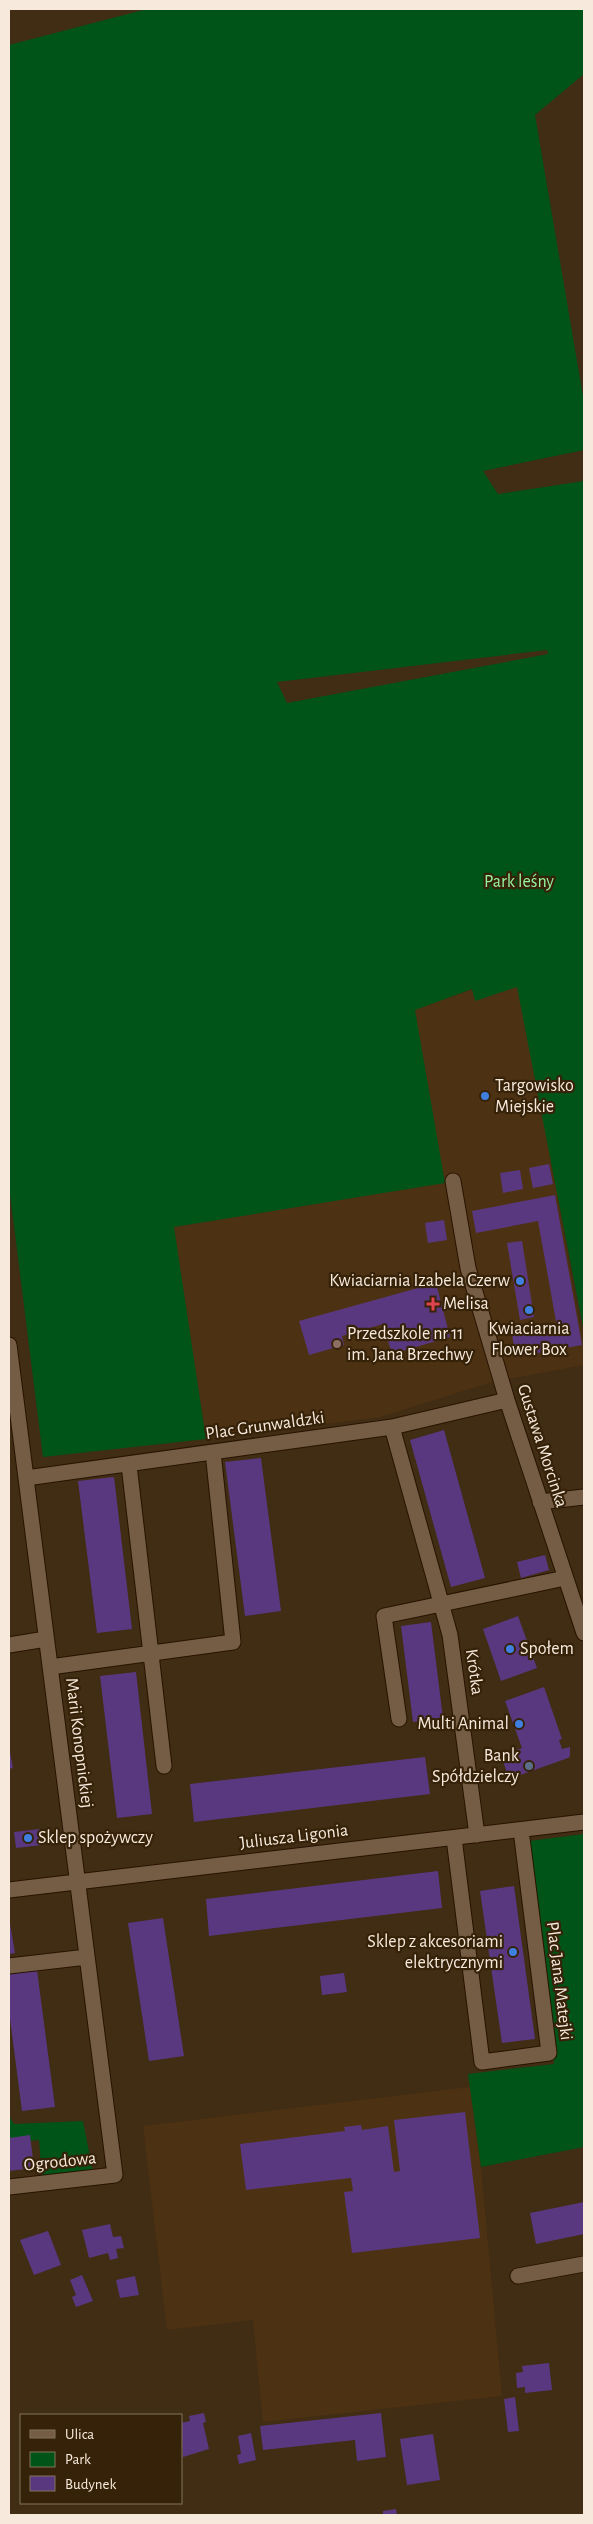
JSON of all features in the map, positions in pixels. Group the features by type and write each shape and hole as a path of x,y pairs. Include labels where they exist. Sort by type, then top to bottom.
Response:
{"street":[{"name":"Gustawa Morcinka","path":"453,1181 468,1268 540,1502 584,1633"},
{"name":"Marii Konopnickiej","path":"9,1345 115,2175"},
{"name":"Plac Grunwaldzki","path":"26,1478 392,1427 508,1400"},
{"name":"Krótka","path":"392,1427 450,1635 477,1835"},
{"path":"50,1667 233,1642 213,1452"},
{"path":"129,1465 164,1766"},
{"path":"540,1502 584,1497"},
{"path":"399,1718 384,1616 565,1578"},
{"path":"9,1645 46,1639"},
{"name":"Juliusza Ligonia","path":"9,1890 584,1822"},
{"name":"Plac Jana Matejki","path":"454,1838 482,2062 549,2053 521,1830"},
{"path":"9,1966 87,1957"},
{"name":"Ogrodowa","path":"9,2187 115,2175"},
{"path":"518,2276 584,2264"}],"shaded area":[{"path":"519,973 584,1348 584,1365 492,1382 380,1417 206,1439 173,1227 444,1183 414,1010"},
{"path":"470,2087 481,2167 502,2396 263,2422 253,2320 167,2330 143,2126"}],"green space":[{"name":"Park leśny","path":"147,9 584,9 584,74 535,115 584,402 584,450 483,471 498,494 584,481 584,1332 517,987 475,1001 472,989 415,1010 445,1183 174,1227 206,1439 43,1457 9,1186 9,45","holes":["547,650 548,654 287,703 277,682"]},
{"path":"584,1834 584,2147 481,2167 468,2074 554,2064 529,1841"},
{"path":"9,2116 14,2124 83,2121 93,2172 42,2177 39,2140 9,2143"}],"building":[{"path":"549,1164 553,1184 533,1188 529,1168"},
{"path":"520,1170 523,1189 503,1193 500,1173"},
{"path":"555,1195 582,1345 516,1357 512,1335 557,1327 538,1221 476,1233 472,1211"},
{"path":"444,1220 447,1240 428,1243 425,1223"},
{"path":"522,1241 534,1317 520,1320 507,1243"},
{"path":"436,1283 450,1337 392,1354 383,1324 342,1336 344,1345 309,1355 299,1321"},
{"path":"444,1430 485,1578 451,1587 410,1440"},
{"path":"261,1458 281,1611 245,1616 225,1462"},
{"path":"114,1477 132,1629 97,1633 78,1481"},
{"path":"545,1555 549,1570 521,1578 517,1562"},
{"name":"Społem","path":"518,1616 537,1668 501,1681 483,1629"},
{"path":"431,1622 443,1718 413,1722 401,1626"},
{"path":"136,1672 152,1814 117,1818 100,1676"},
{"path":"544,1687 562,1739 559,1740 562,1749 570,1747 570,1756 509,1779 501,1755 522,1748 505,1701"},
{"path":"9,1747 13,1768 9,1769"},
{"path":"425,1757 430,1794 194,1822 190,1784"},
{"name":"Sklep spożywczy","path":"40,1829 42,1845 16,1848 14,1832"},
{"path":"438,1871 442,1908 209,1936 206,1899"},
{"path":"514,1886 535,2039 502,2043 480,1891"},
{"path":"9,1918 15,1953 9,1954"},
{"path":"163,1918 184,2056 149,2061 128,1923"},
{"path":"37,1970 55,2107 22,2111 9,2011 9,1974"},
{"path":"344,1973 347,1992 322,1995 320,1976"},
{"path":"465,2112 480,2238 352,2253 344,2192 353,2191 351,2178 246,2190 240,2144 345,2131 344,2127 361,2125 362,2130 388,2126 394,2172 400,2171 394,2120"},
{"path":"30,2135 34,2168 9,2171 9,2138"},
{"path":"584,2202 584,2234 536,2244 530,2213"},
{"path":"110,2224 113,2237 121,2236 124,2248 116,2249 118,2258 110,2260 108,2253 89,2258 82,2230"},
{"path":"48,2231 61,2265 34,2275 20,2240"},
{"path":"82,2275 93,2301 76,2307 72,2297 76,2295 70,2280"},
{"path":"135,2276 139,2295 120,2298 116,2280"},
{"path":"549,2363 552,2390 525,2393 525,2387 517,2388 516,2373 523,2372 522,2366"},
{"path":"515,2397 519,2431 508,2432 504,2399"},
{"path":"204,2413 206,2422 203,2423 209,2449 183,2457 182,2423 190,2421 189,2416"},
{"path":"381,2413 386,2457 357,2461 355,2440 263,2450 260,2426"},
{"path":"251,2433 256,2460 239,2464 237,2455 241,2454 238,2436"},
{"path":"433,2434 440,2480 407,2485 400,2439"},
{"path":"396,2509 397,2515 383,2515 383,2511"}],"place":[{"name":"Targowisko Miejskie","path":"485,1096"},
{"name":"Kwiaciarnia Izabela Czerw","path":"520,1281"},
{"name":"Melisa","path":"433,1304"},
{"name":"Kwiaciarnia Flower Box","path":"529,1310"},
{"name":"Przedszkole nr 11 im. Jana Brzechwy","path":"337,1344"},
{"name":"Społem","path":"510,1649"},
{"name":"Multi Animal","path":"519,1724"},
{"name":"Bank Spółdzielczy","path":"529,1766"},
{"name":"Sklep spożywczy","path":"28,1838"},
{"name":"Sklep z akcesoriami elektrycznymi","path":"513,1952"}]}
